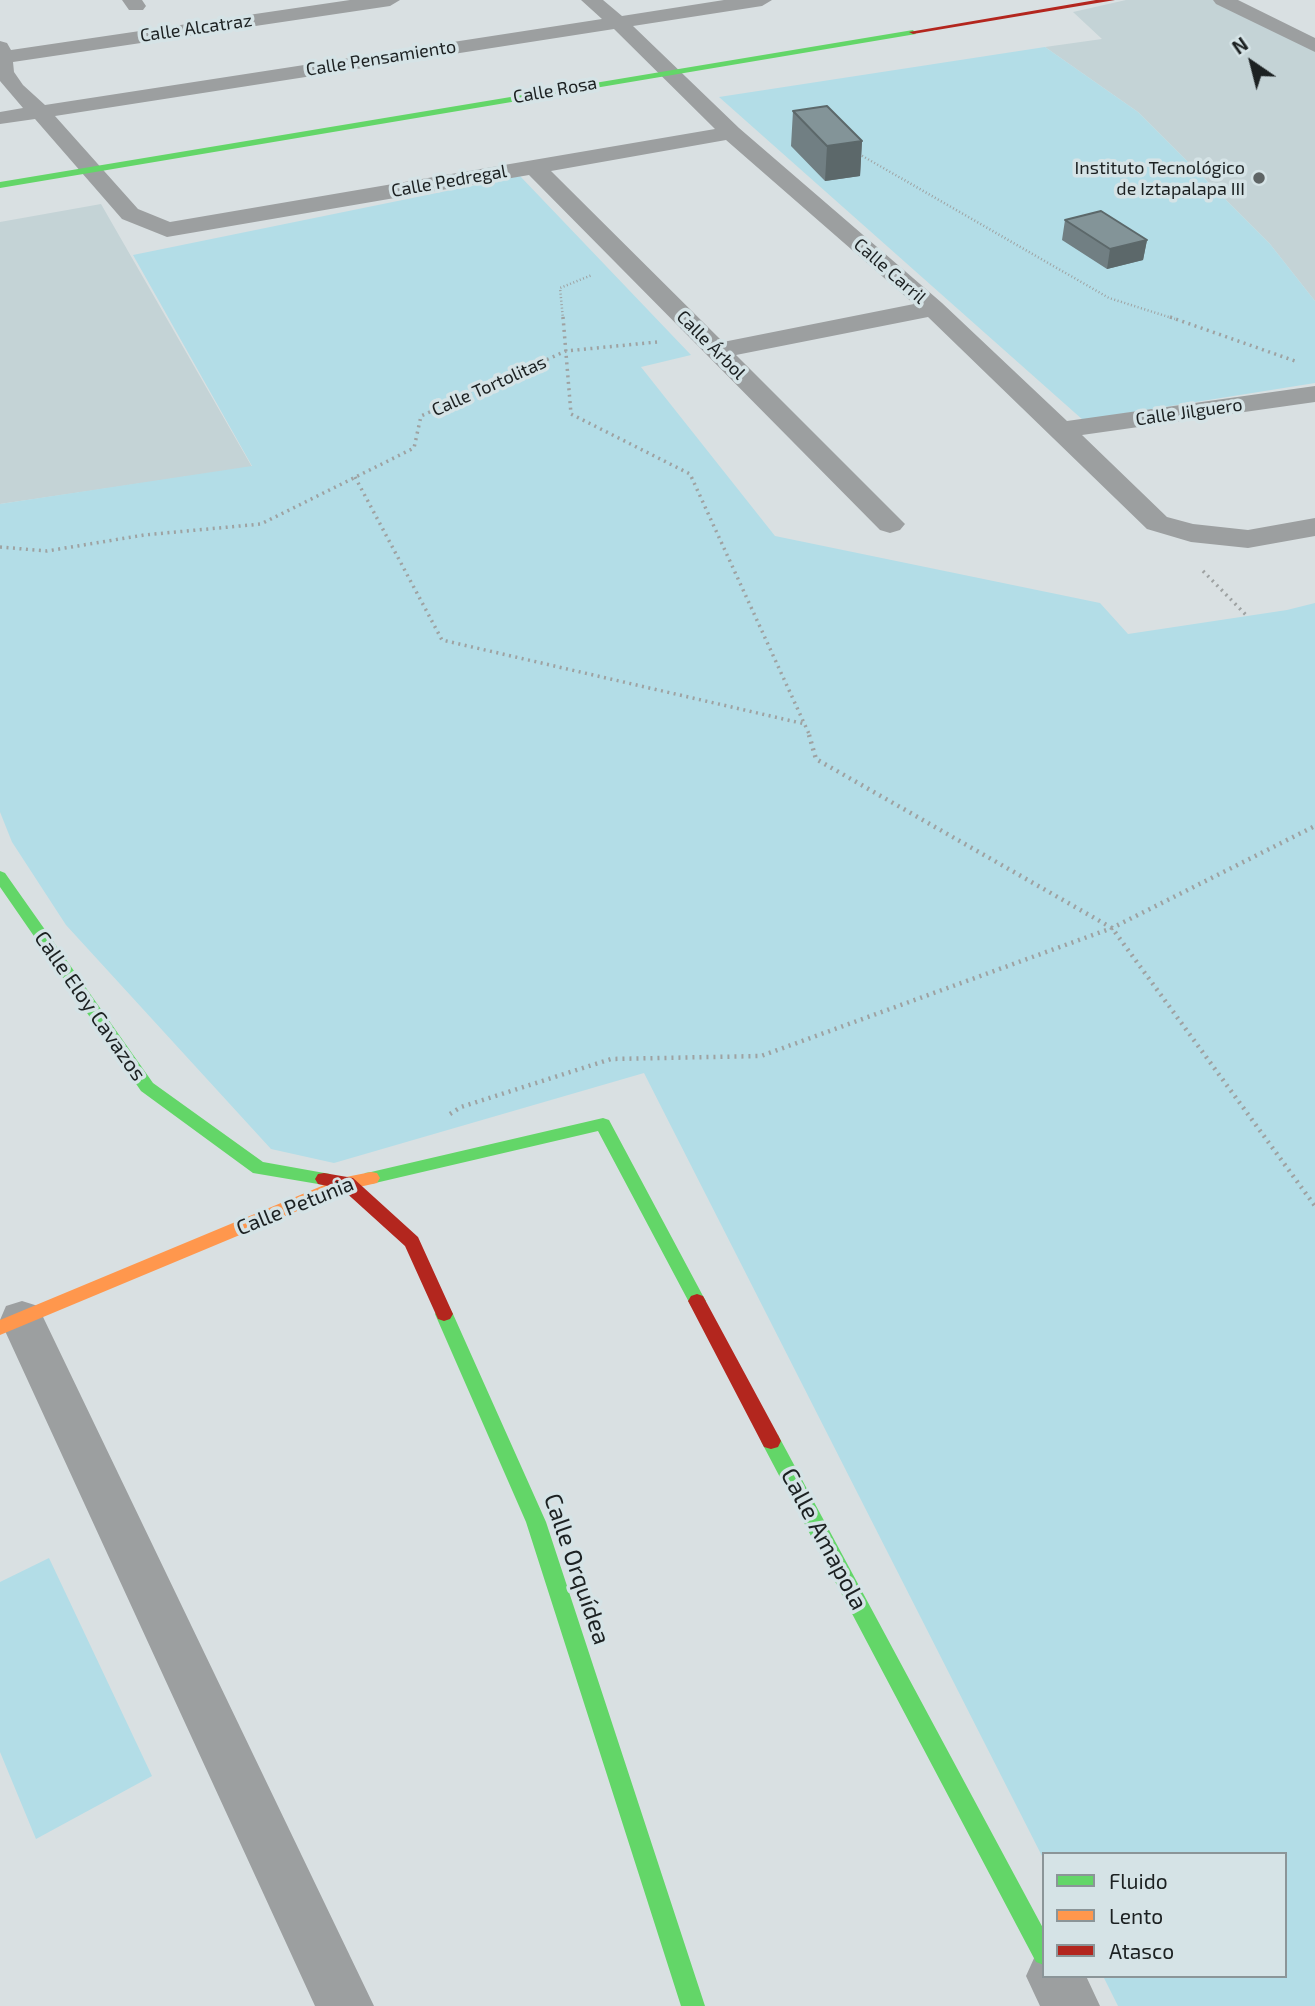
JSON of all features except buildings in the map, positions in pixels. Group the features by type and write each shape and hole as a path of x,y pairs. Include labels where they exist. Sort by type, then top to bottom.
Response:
{"street":[{"name":"Calle Alcatraz","path":"1,52 390,0"},
{"name":"Calle Carril","path":"591,0 618,22 731,133 933,308 1157,523 1191,533 1248,539 1315,527"},
{"name":"Calle Pensamiento","path":"0,118 762,0"},
{"name":"Calle Rosa","path":"0,185 666,71 1075,3 1111,0"},
{"path":"1223,0 1315,46"},
{"path":"1,52 4,72 16,89 91,169"},
{"name":"Calle Pedregal","path":"91,169 130,214 167,230 731,133"},
{"name":"Calle Árbol","path":"533,166 890,524"},
{"path":"717,351 933,308"},
{"name":"Calle Jilguero","path":"1062,430 1315,394"},
{"name":"Calle Eloy Cavazos","path":"0,876 147,1087 259,1168 347,1182"},
{"name":"Calle Petunia","path":"11,1323 347,1182 603,1124"},
{"name":"Calle Amapola","path":"603,1124 1042,1950"},
{"name":"Calle Orquídea","path":"347,1182 412,1242 536,1522 693,2006"},
{"path":"11,1323 345,2006"},
{"path":"1056,1978 1071,2006"}],"path":[{"path":"854,152 1109,298 1202,327 1301,364"},
{"path":"628,260 560,288 571,414 691,474 806,724 816,760 1112,928 1315,1206"},
{"name":"Calle Tortolitas","path":"0,547 47,551 144,535 261,524 414,448 421,416 566,351 658,342 717,351"},
{"path":"355,477 442,640 806,724"},
{"path":"450,1115 461,1107 611,1059 761,1056 1112,928 1315,826"}],"shaded area":[{"name":"Instituto Tecnológico de Iztapalapa III","path":"1126,0 1228,0 1315,48 1315,301 1270,244 1138,112 1045,47 1102,39 1073,12"},
{"path":"1045,47 1138,112 1270,244 1315,301 1315,383 1083,420 719,97"},
{"path":"520,176 691,355 641,367 775,536 1100,603 1128,634 1287,610 1315,603 1315,2006 1118,2006 1104,1978 1287,1978 1287,1852 1042,1852 1042,1856 644,1073 334,1163 271,1149 66,925 12,842 0,812 0,504 252,466 133,255"},
{"path":"101,204 252,467 0,504 0,222"},
{"path":"49,1558 152,1776 36,1839 0,1752 0,1582"}],"traffic: fast":[{"path":"0,185 913,32"},
{"path":"0,876 147,1087 259,1168 324,1179"},
{"path":"371,1178 603,1124 697,1301"},
{"path":"444,1314 536,1522 693,2006"},
{"path":"771,1441 1042,1950"}],"traffic: slow":[{"path":"0,1328 347,1183 371,1178"}],"traffic: jam":[{"path":"913,32 1111,0"},
{"path":"324,1179 347,1183 412,1242 444,1314"},
{"path":"697,1301 771,1441"}],"place":[{"name":"Instituto Tecnológico de Iztapalapa III","path":"1259,178"}]}
